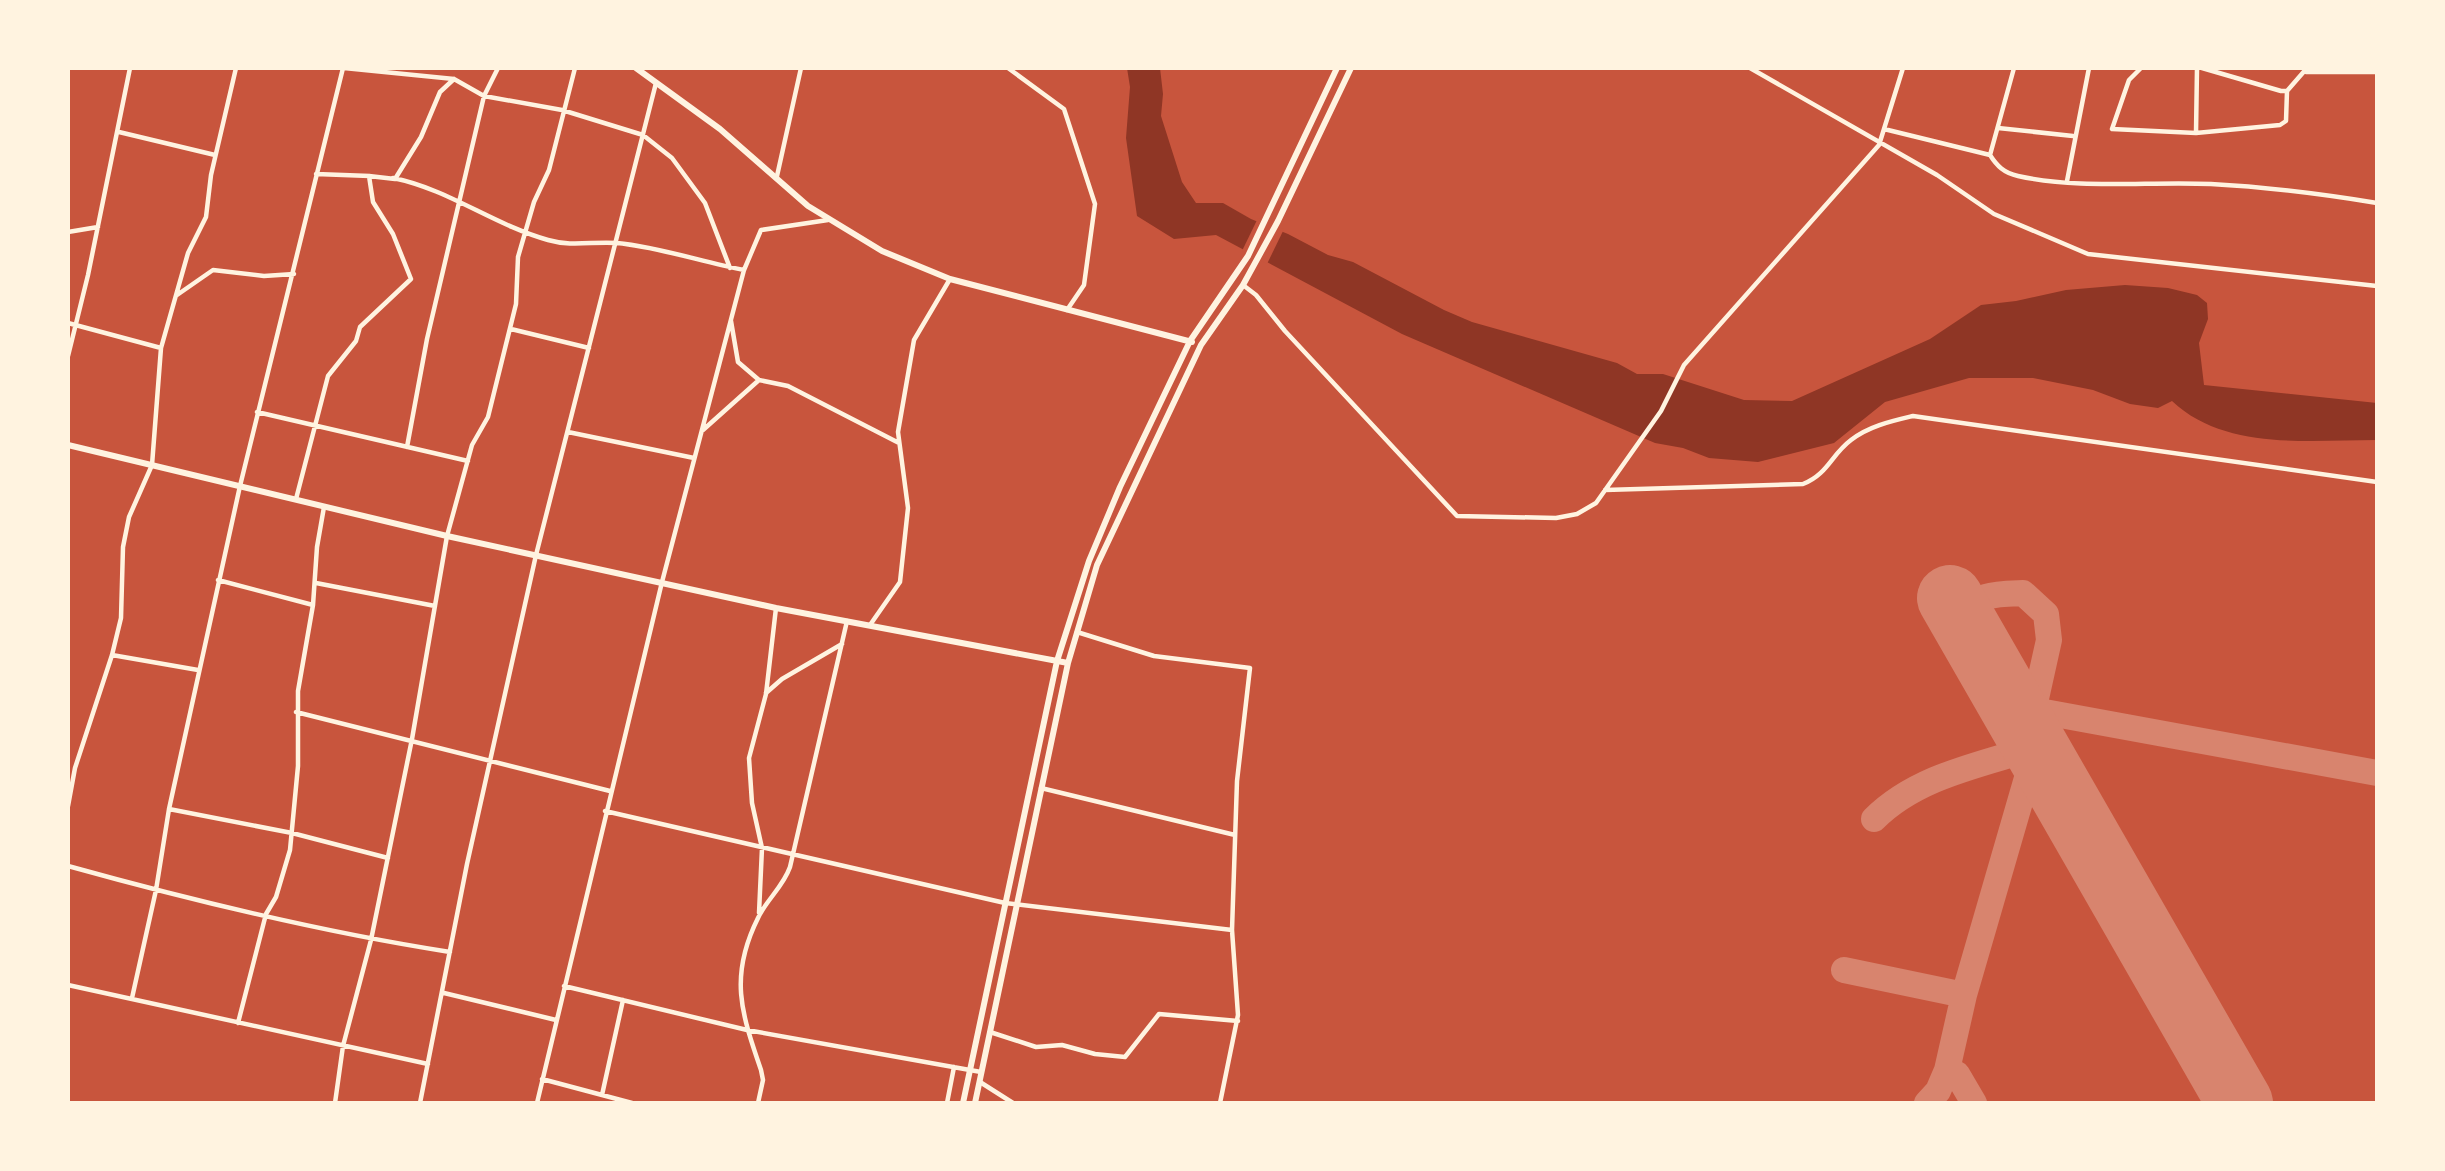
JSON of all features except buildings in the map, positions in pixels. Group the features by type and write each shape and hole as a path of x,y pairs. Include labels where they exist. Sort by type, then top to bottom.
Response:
{"street":[{"path":"68,356 99,227 130,68"},
{"path":"68,806 75,768 112,655 121,618 125,534 129,517 152,465 161,348 188,253 206,217 215,155 236,68"},
{"path":"132,998 218,580 343,68 454,79 484,96 562,110 643,135 672,158 705,203 730,268"},
{"path":"407,447 427,339 461,204 484,96 498,68"},
{"path":"335,1103 343,1046 371,940 411,739 447,536 472,445 488,417 511,329 519,286 518,257 534,202 549,170 562,110 575,68"},
{"path":"636,68 720,129 828,220 882,251 950,279 1201,345"},
{"path":"777,176 801,68"},
{"path":"1008,68 1064,109 1095,204 1084,285 1067,310"},
{"path":"963,1103 1057,661 1089,561 1120,487 1190,341 1248,256 1269,217 1337,68"},
{"path":"975,1103 1068,663 1097,565 1201,345 1242,285 1279,221 1350,68"},
{"path":"1750,68 1879,145 1937,175 1994,214 2088,254 2377,286"},
{"path":"1242,285 1256,295 1284,331 1457,516 1556,518 1577,514 1596,503 1661,411 1684,365 1879,145 1903,68"},
{"path":"1990,155 2014,68"},
{"path":"2067,181 2073,136 2089,68"},
{"path":"2141,68 2129,80 2112,129 2196,133 2284,123 2287,91 2307,70 2377,72"},
{"path":"2196,133 2200,68 2287,91"},
{"path":"396,179 421,137 440,92 454,79"},
{"path":"420,1103 536,555 656,83"},
{"path":"1998,128 2073,136"},
{"path":"1884,129 1990,155 1997,167 2017,176 2067,181 2212,184 2318,194 2377,203"},
{"path":"118,132 215,155"},
{"path":"316,174 396,179"},
{"path":"296,499 333,365 356,341 360,327 411,279 393,234 373,202 369,176 396,179 430,189 525,233 567,244 616,243 744,270"},
{"path":"537,1103 605,811 744,270 761,230 828,220"},
{"path":"68,232 99,227"},
{"path":"175,296 213,270 264,276 294,274"},
{"path":"869,626 900,582 908,508 898,432 914,340 950,279"},
{"path":"731,320 738,362 759,380 788,386 900,443"},
{"path":"68,323 161,348"},
{"path":"511,329 589,348"},
{"path":"701,432 759,380"},
{"path":"257,412 468,461"},
{"path":"1605,490 1803,484 1819,478 1850,441 1889,421 1913,416 2377,482"},
{"path":"568,432 694,458"},
{"path":"68,445 447,536 776,608 1068,663"},
{"path":"238,1023 266,914 276,897 292,832 298,766 296,712 316,583 317,547 324,506"},
{"path":"218,580 313,605"},
{"path":"316,583 435,606"},
{"path":"758,917 762,848 752,803 749,758 766,694 776,608"},
{"path":"758,1103 763,1080 740,1003 739,979 744,953 758,917 786,878 847,621"},
{"path":"1077,632 1154,656 1250,668 1237,781 1235,835 1232,930 1238,1021 1220,1103"},
{"path":"766,694 782,679 842,644"},
{"path":"112,655 198,670"},
{"path":"296,712 610,791"},
{"path":"1041,788 1235,835"},
{"path":"169,809 292,832 387,858"},
{"path":"605,811 1005,903 1232,930"},
{"path":"68,866 156,890 371,940 450,952"},
{"path":"68,985 428,1064"},
{"path":"564,986 747,1030 982,1072"},
{"path":"444,993 556,1020"},
{"path":"602,1095 622,1000"},
{"path":"990,1032 1036,1047 1062,1045 1095,1055 1125,1057 1159,1014 1238,1021"},
{"path":"947,1103 954,1067"},
{"path":"542,1079 632,1103"},
{"path":"980,1082 1013,1103"}],"shaded area":[{"path":"1127,68 1160,68 1163,94 1161,116 1182,182 1196,203 1223,203 1328,255 1353,262 1472,322 1617,363 1637,374 1663,374 1744,400 1792,401 1930,339 1981,305 2016,301 2066,290 2125,285 2168,288 2197,295 2207,303 2208,319 2199,343 2204,385 2377,403 2377,440 2296,441 2242,435 2193,417 2172,401 2158,408 2130,404 2093,390 2033,378 1969,378 1885,402 1834,443 1758,462 1709,458 1683,448 1655,443 1402,334 1216,235 1174,239 1137,216 1126,138 1130,87"}],"pier":[{"path":"1258,218 1284,229 1267,264 1242,251"}],"taxiway":[{"path":"1961,617 1974,603 1988,596 2023,593 2046,614 2049,640 2033,712 2036,747 1964,995"},
{"path":"2012,706 2377,773"},
{"path":"1874,819 1891,804 1929,782 1971,766 2036,747"},
{"path":"1844,970 1964,995 1947,1070"},
{"path":"1927,1103 1938,1091 1947,1070 1957,1074 1974,1103"}],"runway":[{"path":"1950,598 2240,1103"}]}
